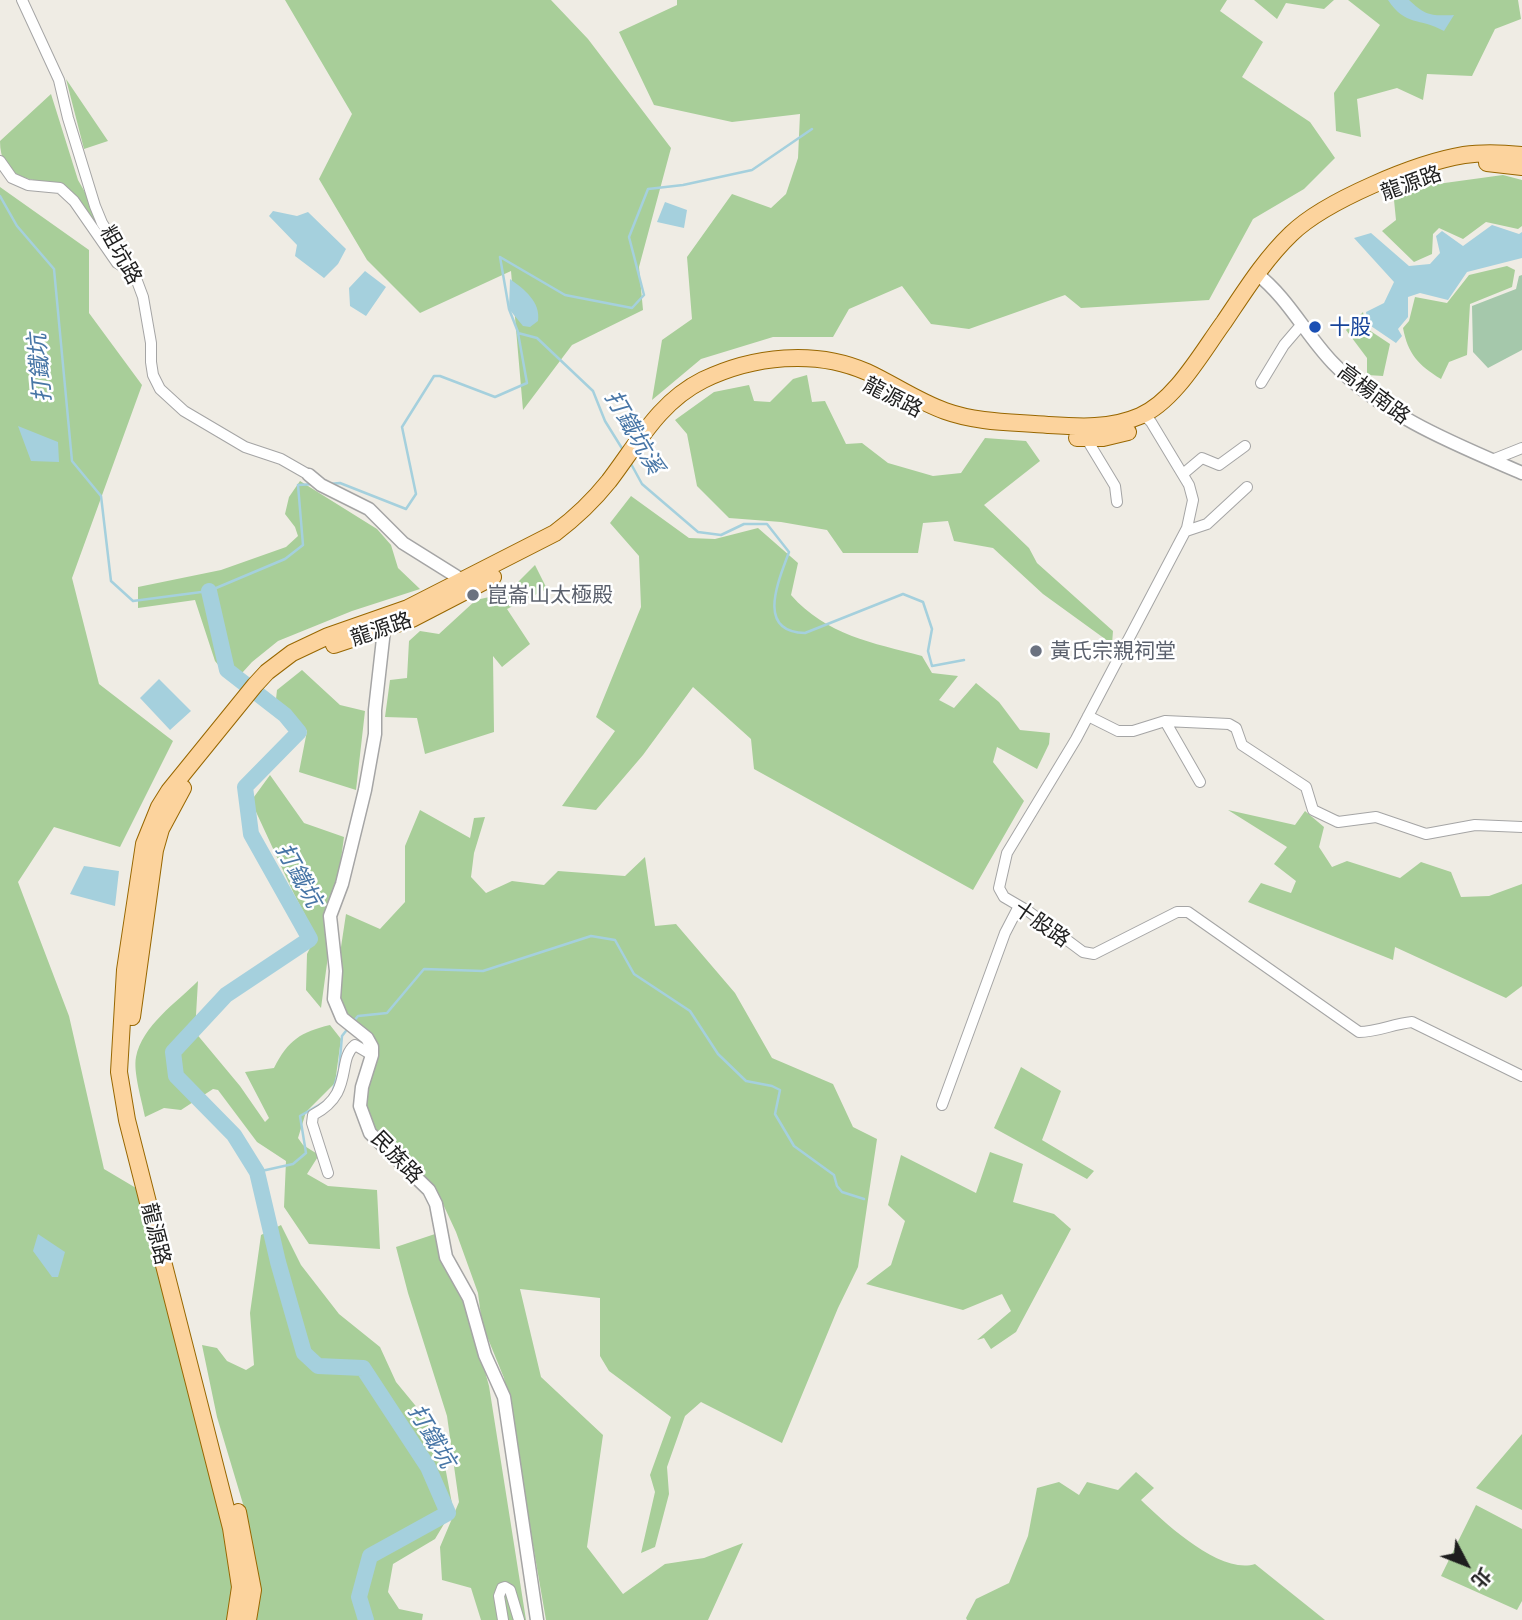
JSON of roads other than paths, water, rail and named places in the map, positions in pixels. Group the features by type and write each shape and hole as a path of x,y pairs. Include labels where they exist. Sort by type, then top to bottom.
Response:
{"main road":[{"path":"629,461 661,410 680,394 702,381 748,365 792,358 830,360 848,365 878,377 928,404 960,416 1085,427 1116,425 1147,418 1178,385 1293,232 1311,217 1345,198 1445,159 1485,153 1522,163"},
{"name":"龍源路","path":"235,1620 240,1587 231,1528 127,1120 119,1072 125,971 149,847 178,795 255,694 297,660 385,622 412,619 564,526 592,500 668,417 706,389 740,376 792,368 828,370 845,374 924,414 958,426 990,431 1086,438 1119,435 1147,418"},
{"name":"龍源路","path":"149,847 130,1033 131,1079 141,1135 242,1526 253,1590 248,1620"}],"street":[{"name":"粗坑路","path":"22,0 59,80 96,206 103,223 134,273 147,309 153,375 160,388 184,411 245,447 281,459 309,475"},
{"path":"0,161 12,178 28,185 60,188 74,201 117,263 134,273"},
{"name":"高楊南路","path":"1261,277 1275,290 1332,362 1363,390 1418,426 1522,473"},
{"path":"1261,383 1284,345 1302,324"},
{"name":"十股路","path":"1147,418 1182,474 1193,500 1191,515 1186,531 1088,716 1007,853 999,888 1004,897 1083,952 1094,954 1177,912 1188,912 1359,1031 1373,1032 1394,1024 1412,1022 1522,1076"},
{"path":"1086,438 1115,486 1118,502"},
{"path":"1182,474 1202,458 1219,465 1245,446"},
{"path":"1492,460 1522,448"},
{"path":"309,475 321,485 369,509 403,543 468,584"},
{"path":"1186,531 1207,524 1247,487"},
{"path":"372,1055 367,1038 338,1012 334,999 336,971 330,916 342,884 365,790 375,734 375,710 385,622"},
{"path":"1088,716 1118,731 1133,731 1165,721 1229,724 1236,728 1242,745 1306,787 1313,810 1338,821 1376,817 1426,834 1475,825 1522,827"},
{"path":"1165,721 1200,782"},
{"path":"942,1105 1005,933 1019,906"},
{"path":"328,1173 312,1123 313,1115 334,1100 342,1084 349,1049 355,1045 372,1055"},
{"name":"民族路","path":"372,1055 362,1087 360,1106 370,1133 429,1190 436,1204 446,1257 469,1298 485,1355 504,1397 537,1620"},
{"path":"503,1620 499,1596 505,1587 510,1590 519,1620"}],"water":[{"path":"1388,0 1409,0 1429,14 1454,15 1444,31 1407,18"},
{"path":"665,202 687,210 684,228 657,222"},
{"path":"273,211 297,216 308,212 346,249 338,264 324,278 295,256 297,245 269,216"},
{"path":"1492,225 1519,234 1522,232 1522,258 1467,272 1448,300 1420,293 1408,297 1408,317 1398,329 1402,336 1396,343 1368,324 1366,312 1384,303 1394,282 1354,238 1371,233 1409,266 1430,264 1440,253 1436,236 1442,231 1463,246"},
{"path":"365,271 386,287 366,316 350,306 349,288"},
{"path":"510,279 526,292 537,308 538,321 530,327 523,326 509,309"},
{"path":"18,426 58,442 59,462 31,461"},
{"path":"159,679 191,711 170,730 140,698"},
{"path":"84,866 119,871 115,906 70,894"},
{"path":"38,1234 65,1252 58,1277 52,1277 33,1251"}],"waterway":[{"path":"518,332 509,309 500,257 565,295 632,308 644,295 629,237 648,189 683,185 752,170 812,129"},
{"name":"打鐵坑","path":"0,196 17,226 54,269 72,461 101,496 111,581 133,601 209,591 285,559 303,545 298,485 315,484"},
{"name":"打鐵坑溪","path":"328,484 340,483 406,509 416,494 402,427 434,376 495,397 527,383 518,333 537,338 593,391 605,421 623,450"},
{"name":"打鐵坑溪","path":"630,462 642,484 698,532 721,535 744,524 767,524 789,552 774,603 780,624 790,630 805,633 903,594 923,602 932,629 928,651 932,666 964,660"},
{"name":"打鐵坑","path":"209,591 227,670 285,715 299,732 245,787 251,834 310,939 226,995 173,1052 176,1076 234,1135 257,1172 278,1262 304,1353 318,1366 363,1368 428,1467 448,1513 370,1556 359,1597 366,1620"},
{"path":"353,1022 358,1016 387,1013 424,969 483,971 591,936 615,940 634,974 690,1011 718,1054 746,1081 780,1090 775,1114 794,1146 834,1175 842,1192 864,1199"},
{"path":"333,1090 339,1071 342,1036 349,1027"},
{"path":"257,1172 293,1164 306,1153 300,1116 326,1101"}],"place":[{"name":"十股","path":"1315,327"},
{"name":"崑崙山太極殿","path":"473,595"},
{"name":"黃氏宗親祠堂","path":"1036,651"}]}
